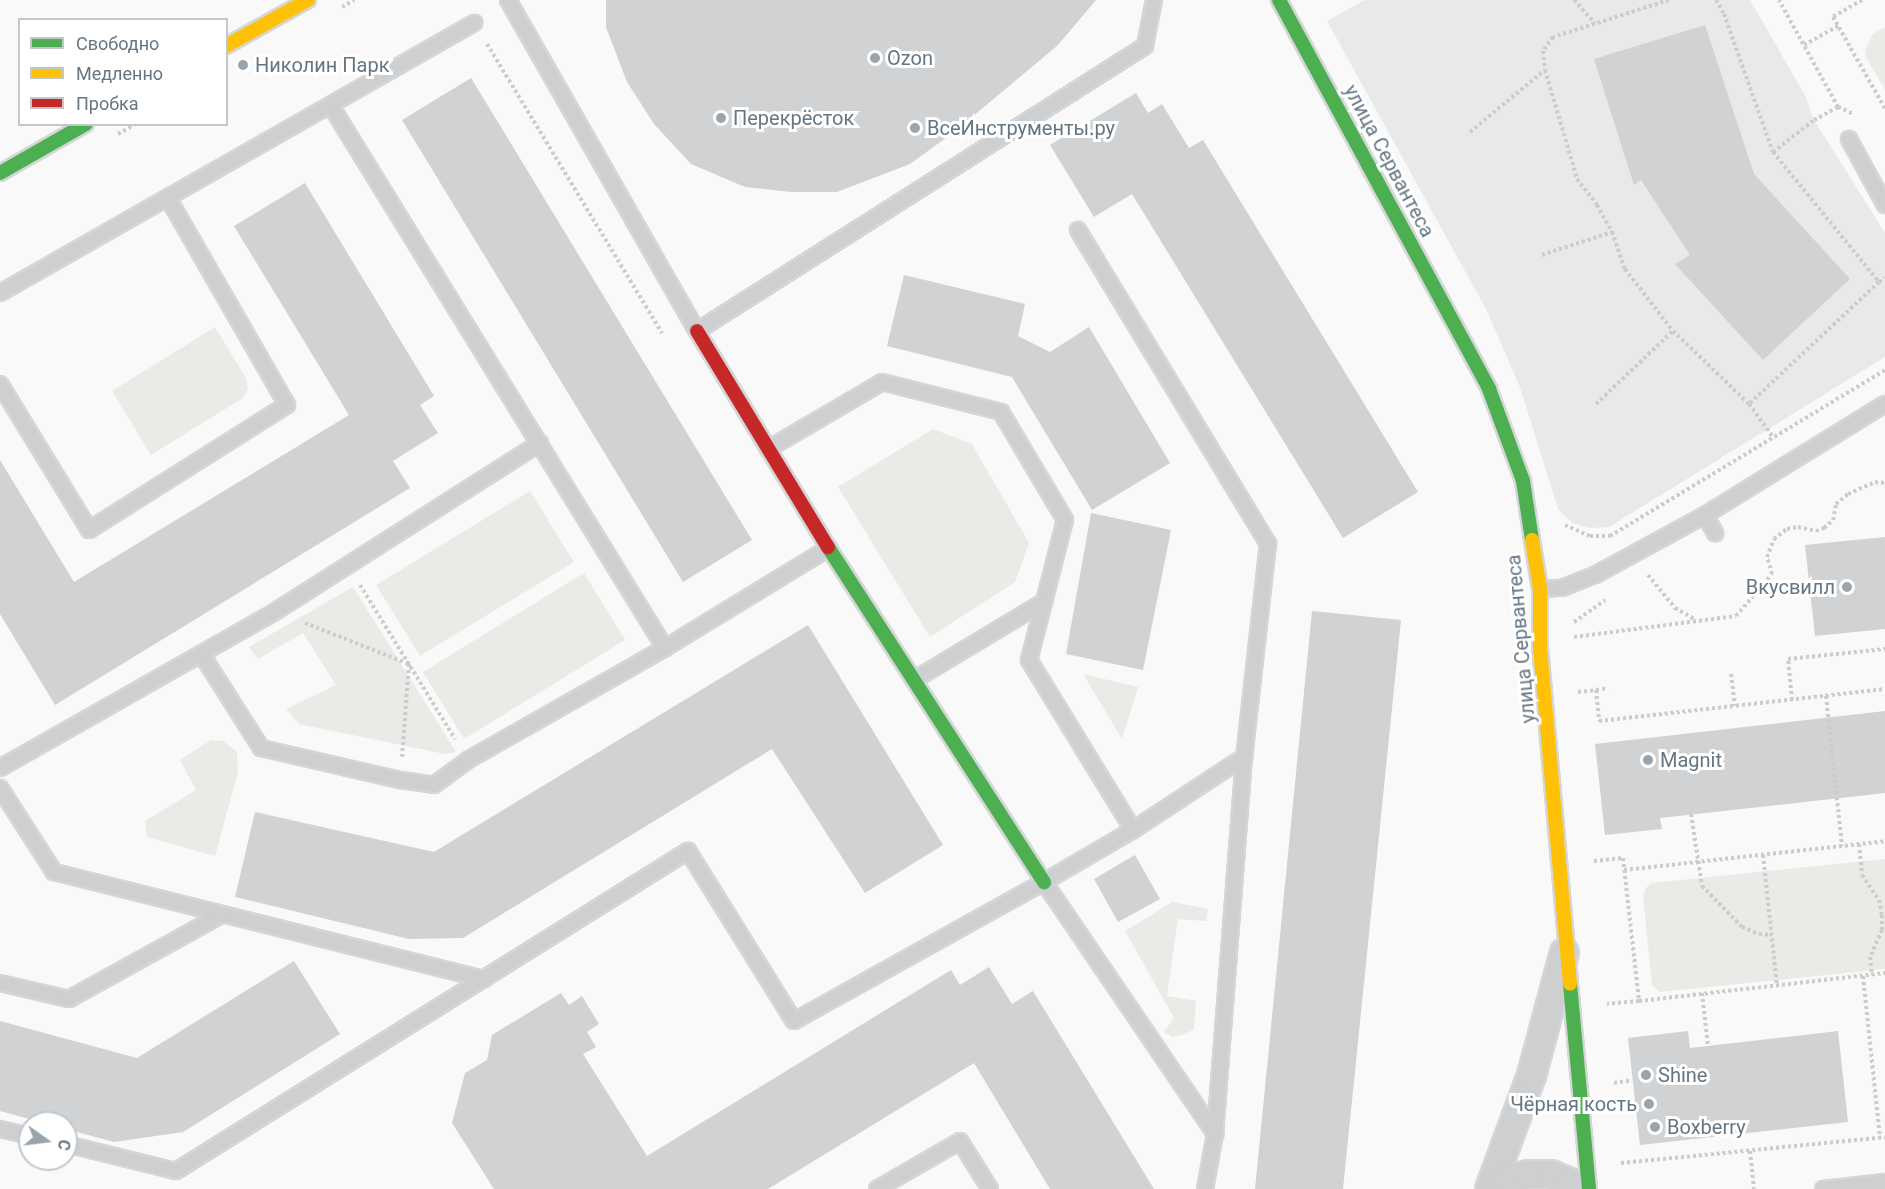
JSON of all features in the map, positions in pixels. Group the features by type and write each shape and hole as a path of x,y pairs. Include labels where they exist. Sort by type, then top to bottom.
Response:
{"street":[{"path":"228,45 308,0"},
{"name":"улица Сервантеса","path":"1279,0 1489,389 1523,481 1540,589 1540,648 1589,1189"},
{"path":"0,173 82,126"},
{"path":"697,332 829,548 1044,882"},
{"path":"1489,1189 1531,1075 1567,942"},
{"path":"1497,1189 1508,1180 1528,1174 1550,1174 1572,1183 1578,1189"}],"lane":[{"path":"508,0 697,332 1145,46 1154,0"},
{"path":"0,293 474,23"},
{"path":"331,106 665,648"},
{"path":"1849,139 1885,205"},
{"path":"0,384 89,530 286,405 168,198"},
{"path":"1078,230 1268,543 1244,757 1215,1134 1205,1189"},
{"path":"768,449 882,382 1001,412 1065,520 1029,660 1132,830"},
{"path":"1540,589 1562,588 1581,582 1705,515 1885,404"},
{"path":"0,768 276,611 540,443"},
{"path":"1705,515 1715,533"},
{"path":"202,655 261,748 400,780 434,785 468,760 665,648 829,548"},
{"path":"914,680 1044,602"},
{"path":"78,1147 176,1170 688,851 794,1021 1044,882 1132,830 1244,757"},
{"path":"0,788 54,872 484,979"},
{"path":"1044,882 1215,1134"},
{"path":"0,983 69,999 223,914"},
{"path":"0,1129 18,1133"},
{"path":"878,1189 960,1141 990,1189"},
{"path":"1822,1189 1885,1182"}],"path":[{"path":"1574,0 1595,23"},
{"path":"1669,0 1553,37 1543,51 1545,70 1577,179 1597,205 1612,232 1625,269 1673,331 1749,404 1773,437"},
{"path":"1716,0 1724,14 1773,152 1879,282"},
{"path":"1773,152 1814,120 1838,107 1779,0"},
{"path":"1862,0 1833,17 1885,108"},
{"path":"474,23 666,340"},
{"path":"1804,45 1838,26"},
{"path":"1470,132 1545,70"},
{"path":"1542,255 1612,232"},
{"path":"1749,404 1885,278"},
{"path":"1596,404 1673,331"},
{"path":"1561,521 1568,528 1590,536 1610,536 1885,370"},
{"path":"1567,638 1736,616 1772,574 1767,557 1774,539 1787,529 1798,527 1816,531 1824,528 1833,520 1836,504 1848,494 1875,482 1885,483"},
{"path":"347,566 468,760"},
{"path":"1647,574 1674,608 1699,621"},
{"path":"276,611 409,664"},
{"path":"1792,700 1788,659 1885,649"},
{"path":"400,780 409,664"},
{"path":"1731,675 1735,706"},
{"path":"1572,693 1608,688"},
{"path":"1596,690 1599,721 1885,689"},
{"path":"1826,696 1842,846"},
{"path":"1691,814 1696,862 1702,886 1742,927 1772,935"},
{"path":"1624,870 1885,841"},
{"path":"1859,844 1863,875 1879,900 1882,915 1882,930 1870,957 1872,975"},
{"path":"1763,855 1777,985"},
{"path":"1590,861 1623,858 1639,1001"},
{"path":"1605,1004 1885,973"},
{"path":"1621,1163 1882,1138 1863,976"},
{"path":"1702,993 1708,1046"},
{"path":"1613,1083 1632,1080"},
{"path":"1750,1150 1754,1189"}],"shaded area":[{"path":"1365,0 1750,0 1806,97 1814,120 1885,233 1885,357 1609,527 1590,528 1572,523 1558,509 1520,387 1486,309 1327,21"},
{"path":"1885,27 1885,90 1866,57 1865,50 1873,34"},
{"path":"215,327 246,378 248,389 243,398 151,455 112,391"},
{"path":"933,429 972,444 1029,543 1015,582 930,637 838,487"},
{"path":"530,491 574,562 420,656 376,585"},
{"path":"584,573 625,640 464,739 423,672"},
{"path":"353,587 456,752 445,754 299,724 286,709 336,685 303,633 258,659 249,647"},
{"path":"1083,674 1138,687 1122,739"},
{"path":"211,740 223,741 237,752 238,772 215,856 147,837 145,821 196,790 180,760"},
{"path":"1885,859 1885,969 1660,992 1652,985 1643,896 1646,888 1652,883"},
{"path":"1172,902 1208,909 1206,921 1178,919 1167,996 1196,1001 1194,1029 1172,1037 1164,1032 1174,1018 1125,931"}],"building":[{"path":"606,0 1096,0 1058,45 954,132 910,164 837,192 791,192 745,187 691,164 654,124 627,82 606,27"},
{"path":"1705,25 1754,174 1850,279 1763,360 1675,264 1690,255 1641,180 1634,185 1594,59"},
{"path":"471,78 752,540 683,582 402,120"},
{"path":"1136,93 1148,113 1162,104 1189,148 1203,140 1418,492 1343,538 1132,194 1094,217 1050,145"},
{"path":"305,183 434,396 420,405 438,433 393,461 410,488 55,705 0,614 0,460 74,582 349,415 234,226"},
{"path":"904,275 1025,304 1018,336 1050,352 1089,327 1170,463 1092,510 1012,377 887,346"},
{"path":"1091,513 1171,530 1143,670 1066,654"},
{"name":"Вкусвилл","path":"1885,537 1885,629 1815,636 1805,545"},
{"path":"1312,611 1401,620 1343,1189 1255,1189"},
{"path":"808,625 943,845 865,893 772,749 463,938 409,939 235,897 255,812 434,852"},
{"path":"1885,711 1885,793 1660,818 1662,829 1605,835 1595,744"},
{"path":"1135,855 1160,899 1118,922 1094,879"},
{"path":"294,961 340,1034 183,1132 114,1142 78,1132 78,1111 18,1111 18,1116 0,1111 0,1021 137,1058"},
{"path":"989,967 1012,1004 1033,991 1154,1189 1050,1189 974,1063 768,1189 494,1189 452,1123 465,1073 487,1060 492,1035 561,993 569,1005 582,996 599,1024 587,1032 596,1047 583,1054 647,1156 951,970 960,985"},
{"path":"1688,1031 1690,1048 1838,1031 1848,1122 1640,1145 1628,1038"}],"traffic: fast":[{"path":"1279,0 1489,389 1523,481 1532,540"},
{"path":"0,173 82,126"},
{"path":"828,547 1044,882"},
{"path":"1570,984 1589,1189"}],"traffic: slow":[{"path":"228,45 308,0"},
{"path":"1532,540 1540,589 1540,648 1570,984"}],"traffic: jam":[{"path":"697,331 828,547"}],"place":[{"name":"Ozon","path":"875,58"},
{"name":"Николин Парк","path":"243,65"},
{"name":"Перекрёсток","path":"721,118"},
{"name":"ВсеИнструменты.ру","path":"915,128"},
{"name":"Вкусвилл","path":"1847,587"},
{"name":"Magnit","path":"1648,760"},
{"name":"Shine","path":"1646,1075"},
{"name":"Чёрная кость","path":"1649,1104"},
{"name":"Boxberry","path":"1655,1127"}]}
